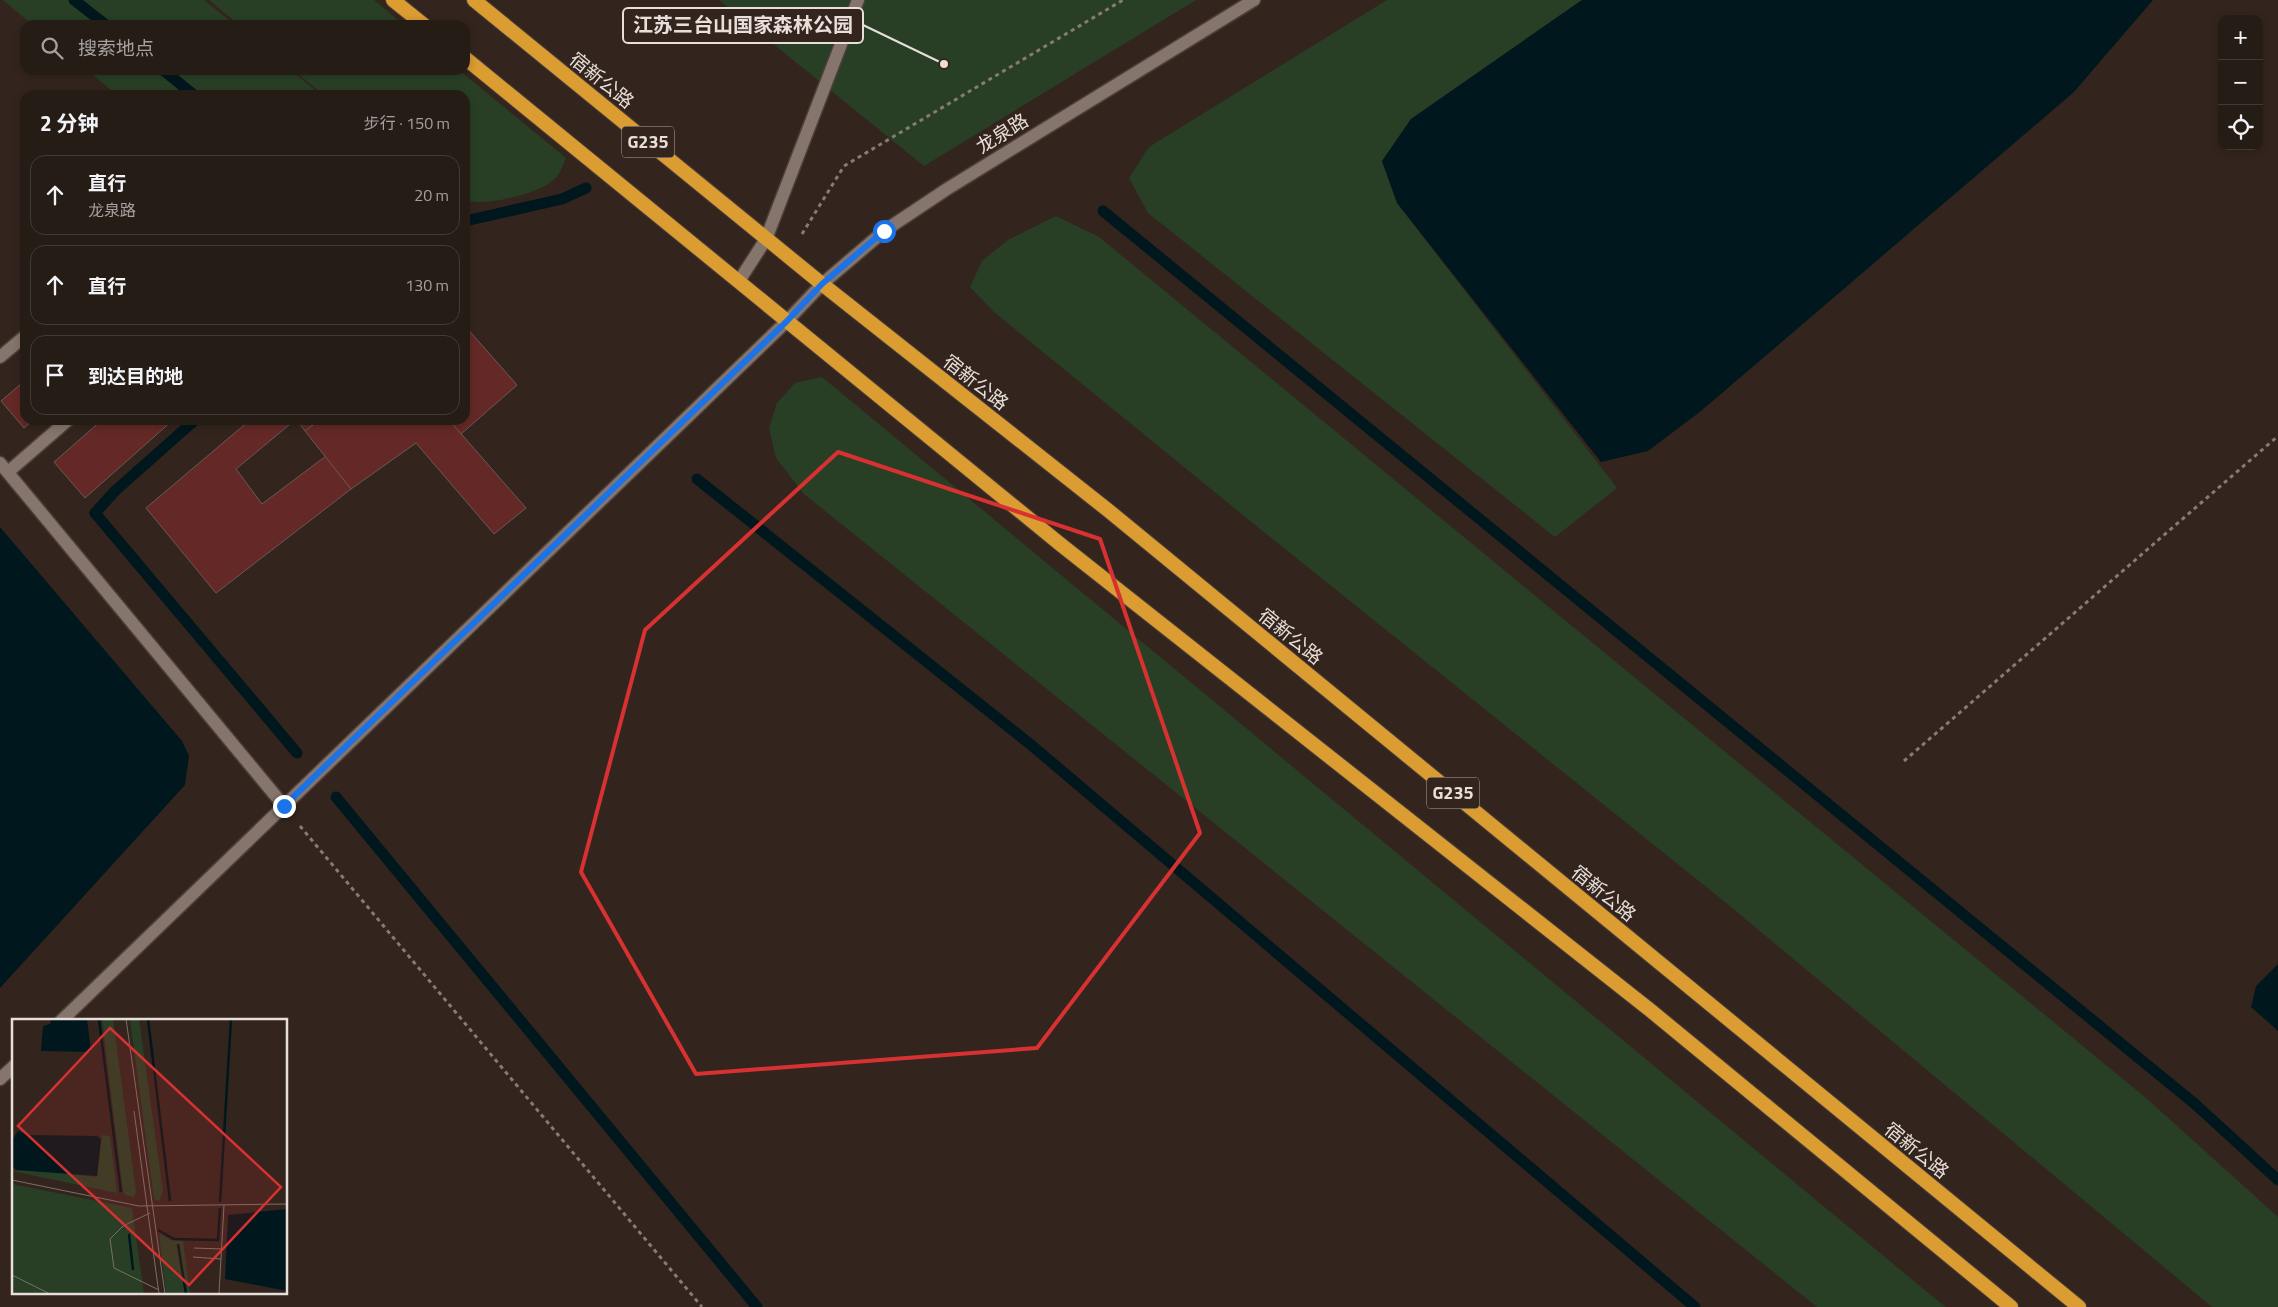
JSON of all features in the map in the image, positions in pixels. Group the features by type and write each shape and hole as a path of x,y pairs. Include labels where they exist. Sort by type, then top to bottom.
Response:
{"highway":[{"path":"393,0 418,20"},
{"name":"宿新公路","path":"474,0 766,239 1109,511 2079,1307"},
{"name":"G235","path":"470,62 1060,544 1650,1010 2011,1307"}],"street":[{"path":"739,281 766,239 858,0"},
{"name":"龙泉路","path":"63,1019 787,321 822,284 884,231 939,194 1254,0"},
{"path":"0,357 20,340"},
{"path":"61,425 4,468 284,806"},
{"path":"0,1079 12,1068"}],"path":[{"path":"789,256 844,166 1123,0"},
{"path":"1904,761 2278,436"},
{"path":"284,806 702,1307"}],"highlighted area":[{"path":"838,452 1100,539 1200,833 1037,1048 696,1074 581,872 645,630"}],"green space":[{"path":"3,0 204,0 229,20 27,20"},
{"path":"209,0 374,0 398,20 233,20"},
{"path":"719,0 1196,0 924,166"},
{"path":"1387,0 1582,0 1411,119 1382,161 1397,203 1617,488 1555,537 1148,213 1129,178 1149,147"},
{"path":"93,75 297,75 315,90 111,90"},
{"path":"299,75 465,75 566,158 555,179 545,186 510,198 484,202 470,201 470,90 318,90"},
{"path":"1056,216 1099,237 2146,1098 2278,1217 2278,1307 2212,1307 1725,902 1249,520 994,312 970,287 982,261 1008,240"},
{"path":"822,377 1946,1307 1817,1307 804,494 776,458 769,428 777,403 795,383"}],"water":[{"path":"1582,0 2153,0 2074,92 1701,411 1648,451 1601,462 1397,203 1382,161 1411,119"},
{"path":"0,527 182,741 189,756 185,785 0,988"},
{"path":"2278,964 2278,1031 2251,1007 2256,986"}],"building":[{"path":"470,332 517,385 461,434 453,425 470,425"},
{"path":"20,385 20,423 1,401"},
{"path":"96,425 167,425 85,498 54,462"},
{"path":"244,425 289,425 236,469 262,504 326,456 351,489 216,593 146,508"},
{"path":"301,425 313,425 305,431"},
{"path":"313,425 453,425 526,508 494,534 416,443 351,489 305,431"}],"waterway":[{"path":"74,0 100,20"},
{"path":"169,75 188,90"},
{"path":"470,220 562,199 586,188"},
{"path":"1103,211 2195,1104 2278,1180"},
{"path":"189,425 115,491 95,513 297,753"},
{"path":"697,479 1030,744 1695,1307"},
{"path":"336,797 757,1307"}],"place":[{"name":"江苏三台山国家森林公园","path":"944,64"}],"route":[{"path":"284,806 787,321 822,284 884,231"}]}
